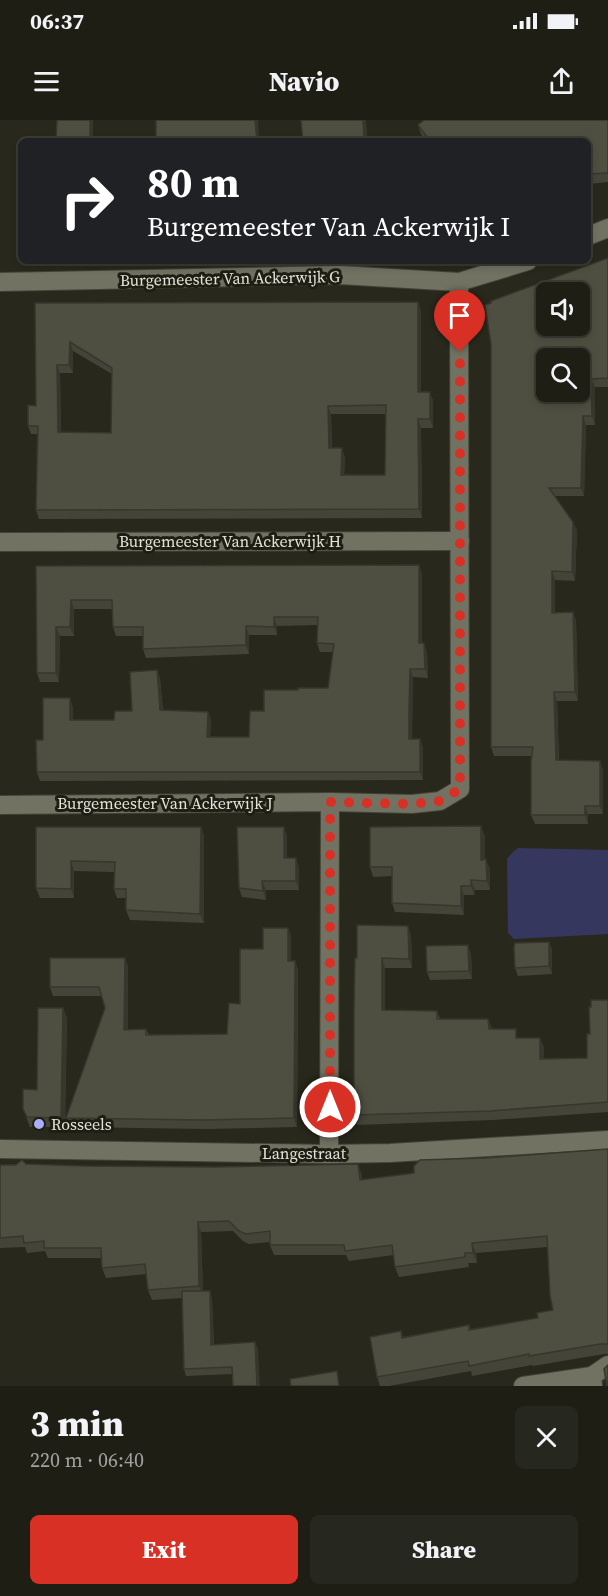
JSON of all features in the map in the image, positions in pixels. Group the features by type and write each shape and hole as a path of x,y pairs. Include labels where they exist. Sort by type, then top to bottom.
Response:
{"street":[{"path":"591,235 608,228"},
{"path":"460,541 459,282 518,264"},
{"name":"Burgemeester Van Ackerwijk G","path":"0,282 340,275 459,282"},
{"name":"Burgemeester Van Ackerwijk H","path":"0,542 460,541"},
{"name":"Burgemeester Van Ackerwijk J","path":"0,805 330,802 412,804 440,801 460,789 460,541"},
{"path":"329,1154 330,802"},
{"name":"Langestraat","path":"0,1149 329,1154 390,1153 608,1140"},
{"path":"523,1386 592,1381 608,1365"}],"shaded area":[{"path":"518,848 608,850 608,934 514,939 508,933 507,859"}],"building":[{"path":"57,120 90,120 90,138 56,138"},
{"path":"156,120 255,120 257,138 156,138"},
{"path":"301,120 363,120 364,138 303,138"},
{"path":"424,120 608,120 608,173 591,174 591,138 428,138 418,125"},
{"path":"608,258 608,378 591,379 592,416 583,416 581,488 549,488 573,522 572,572 552,571 552,613 573,612 575,692 554,692 556,760 600,761 600,806 585,806 585,815 531,815 533,747 491,747 491,344 485,305 491,301 536,284 536,336 590,336 590,282 543,282"},
{"path":"418,302 418,392 430,392 430,419 418,419 419,509 36,510 38,426 28,426 28,405 36,406 35,303","holes":["70,342 112,368 111,433 58,432 57,365 69,365","386,405 385,475 341,475 342,448 329,448 328,406"]},
{"path":"419,565 419,643 424,643 425,669 410,669 409,739 420,739 420,772 37,772 36,740 43,740 43,698 70,698 70,720 114,720 115,711 132,711 130,672 157,670 160,710 208,712 207,737 249,737 250,711 264,711 264,690 328,688 334,644 317,643 318,617 274,617 274,627 246,626 246,645 143,649 143,627 113,627 112,600 71,600 70,627 56,627 56,673 37,673 36,566"},
{"path":"481,826 481,860 486,859 487,881 471,880 471,886 461,886 461,906 392,903 392,867 370,867 370,827"},
{"path":"36,827 201,827 200,914 126,910 126,889 114,889 115,862 71,861 71,889 36,888"},
{"path":"237,827 284,827 284,858 296,858 296,881 262,881 263,891 239,888"},
{"path":"357,925 408,926 409,959 382,958 382,1010 437,1011 437,1019 488,1019 489,1029 516,1029 516,1038 540,1038 540,1059 587,1058 591,1000 608,1000 608,1102 490,1111 354,1115"},
{"path":"263,928 288,928 288,961 295,961 294,1118 204,1120 66,1118 105,1008 99,987 50,987 50,958 125,958 124,1030 146,1029 146,1035 227,1034 229,1003 240,1004 240,949 263,949"},
{"path":"549,942 549,966 515,968 515,943"},
{"path":"468,945 469,971 427,972 426,946"},
{"path":"38,1008 63,1008 61,1118 27,1117 23,1109 23,1089 37,1090"},
{"path":"608,1149 608,1344 529,1356 529,1354 469,1366 468,1361 377,1377 370,1337 401,1331 402,1338 469,1325 469,1330 538,1318 537,1313 553,1310 547,1236 472,1243 473,1253 465,1253 465,1257 395,1267 392,1245 345,1251 344,1245 270,1245 270,1231 246,1234 239,1231 229,1221 198,1222 199,1286 148,1290 145,1264 102,1268 101,1248 44,1248 44,1241 24,1243 23,1236 0,1238 0,1165 16,1165 22,1160 26,1164 83,1166 216,1167 358,1164 360,1180 414,1173 414,1166 420,1160 486,1158"},
{"path":"182,1291 210,1291 211,1345 255,1342 257,1386 233,1386 232,1367 184,1369"},
{"path":"608,1365 608,1386 607,1386 604,1369"},
{"path":"337,1371 339,1386 291,1386 290,1379"}],"place":[{"name":"Rosseels","path":"39,1124"}],"route":[{"path":"330,1107 330,802 412,804 440,801 460,789 460,352"}]}
